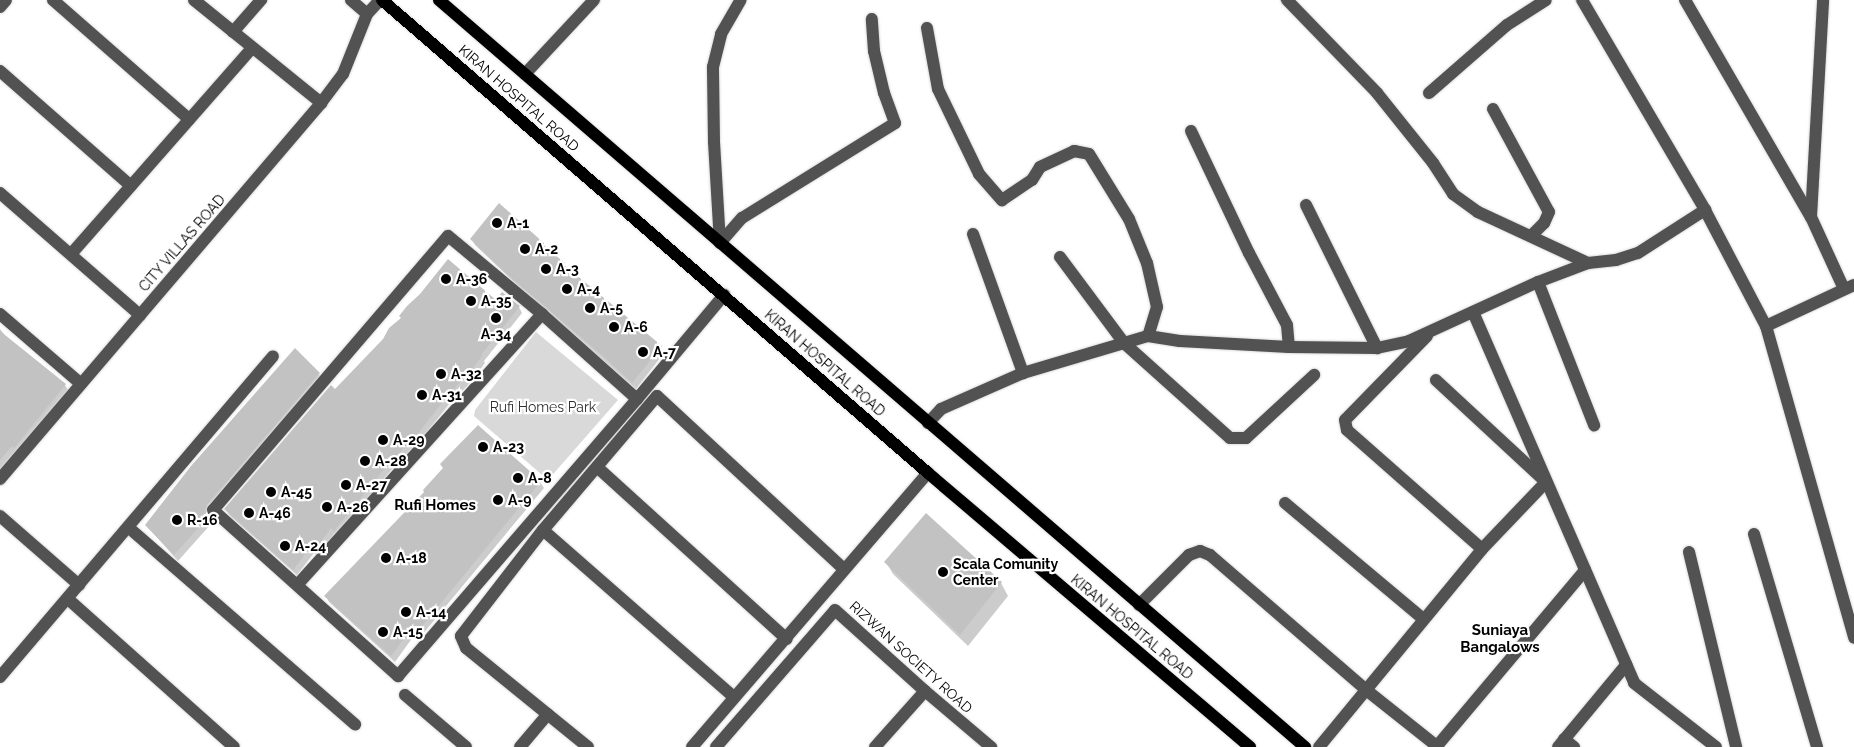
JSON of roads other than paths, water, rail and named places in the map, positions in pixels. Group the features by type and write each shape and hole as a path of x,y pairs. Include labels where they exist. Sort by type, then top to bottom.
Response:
{"main road":[{"name":"KIRAN HOSPITAL ROAD","path":"381,0 928,473 1250,747"},
{"name":"KIRAN HOSPITAL ROAD","path":"439,0 1305,747"}],"street":[{"path":"0,7 6,0"},
{"path":"53,0 189,119"},
{"path":"194,0 321,103"},
{"path":"233,32 261,0"},
{"path":"351,0 367,14 381,0"},
{"path":"525,74 594,0"},
{"path":"720,243 714,142 713,67 721,34 741,0"},
{"path":"1287,0 1377,93 1433,162 1453,194 1478,212 1588,263"},
{"path":"1429,93 1508,25 1546,0"},
{"path":"1582,0 1705,210 1766,326 1854,638"},
{"path":"1685,0 1811,217 1849,287 1766,326"},
{"path":"1811,217 1823,0"},
{"name":"CITY VILLAS ROAD","path":"0,479 321,103 342,74 367,14"},
{"path":"720,243 742,218 895,123 884,93 874,52 872,19"},
{"path":"927,28 938,89 979,174 1002,200 1032,180 1040,167 1074,151 1089,154 1129,219 1147,263 1157,307 1148,336"},
{"path":"72,253 252,48"},
{"path":"0,71 131,186"},
{"path":"1493,110 1549,212 1544,223 1531,236"},
{"path":"1191,131 1249,253 1287,325 1290,347"},
{"path":"0,193 72,253 140,315"},
{"path":"1306,205 1377,348"},
{"path":"928,423 941,409 1023,373 1148,336 1180,341 1290,347 1377,348 1409,341 1538,282 1588,263 1616,260 1638,253 1705,210"},
{"path":"973,234 1023,373"},
{"path":"637,399 542,314 447,236 212,509 298,584 398,676 637,399 724,295"},
{"path":"1060,257 1124,343 1230,438 1246,438 1314,375"},
{"path":"1538,282 1594,425"},
{"path":"1473,312 1634,682 1716,747"},
{"path":"0,314 81,384"},
{"path":"298,584 542,314"},
{"path":"1432,330 1345,420 1347,430 1482,549"},
{"path":"0,677 273,356"},
{"path":"1436,380 1546,482"},
{"path":"588,747 466,648 461,636 543,530 657,396 844,569"},
{"path":"597,467 787,638"},
{"path":"692,747 928,473"},
{"path":"1319,747 1482,549 1546,482"},
{"path":"1285,503 1423,619"},
{"path":"0,516 79,585"},
{"path":"128,527 355,724"},
{"path":"543,530 734,696"},
{"path":"1754,534 1817,747"},
{"path":"1139,605 1189,554 1200,551 1210,554 1365,689 1437,747 1585,570"},
{"path":"1689,552 1736,747"},
{"path":"68,599 234,747"},
{"name":"RIZWAN SOCIETY ROAD","path":"716,747 835,610 991,747"},
{"path":"1565,744 1626,665"},
{"path":"875,747 925,691"},
{"path":"405,695 466,747"},
{"path":"520,747 548,714"}],"place":[{"name":"A-1","path":"497,223"},
{"name":"A-2","path":"525,249"},
{"name":"A-3","path":"546,269"},
{"name":"A-36","path":"446,279"},
{"name":"A-4","path":"567,289"},
{"name":"A-35","path":"471,301"},
{"name":"A-5","path":"590,308"},
{"name":"A-34","path":"496,318"},
{"name":"A-6","path":"614,327"},
{"name":"A-7","path":"643,352"},
{"name":"A-32","path":"441,374"},
{"name":"A-31","path":"422,395"},
{"name":"A-29","path":"383,440"},
{"name":"A-23","path":"483,447"},
{"name":"A-28","path":"365,461"},
{"name":"A-8","path":"518,478"},
{"name":"A-27","path":"346,485"},
{"name":"A-45","path":"271,492"},
{"name":"A-9","path":"498,500"},
{"name":"A-26","path":"327,507"},
{"name":"A-46","path":"249,513"},
{"name":"R-16","path":"177,520"},
{"name":"A-24","path":"285,546"},
{"name":"A-18","path":"386,558"},
{"name":"Scala Comunity Center","path":"943,572"},
{"name":"A-14","path":"406,612"},
{"name":"A-15","path":"383,632"}],"district":[{"name":"Rufi Homes","path":"435,506"},
{"name":"Suniaya Bangalows","path":"1500,638"}],"park label":[{"name":"Rufi Homes Park","path":"543,407"}]}
